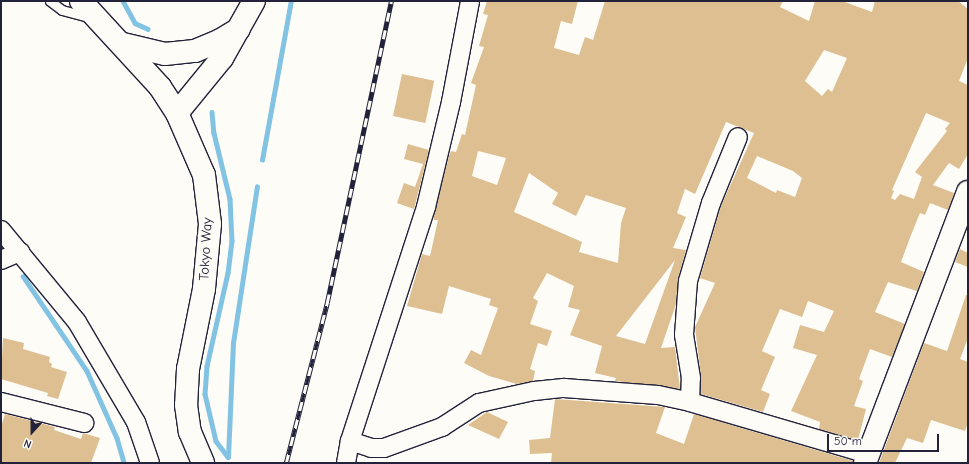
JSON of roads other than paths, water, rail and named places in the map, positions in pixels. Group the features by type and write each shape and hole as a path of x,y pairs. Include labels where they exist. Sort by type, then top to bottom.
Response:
{"street":[{"name":"Tokyo Way","path":"81,1 123,44 160,87 176,113 204,175 210,224 204,289 188,369 186,405 190,432 203,463"},
{"path":"176,113 222,58 254,1"},
{"path":"346,463 350,441 426,207 451,102 470,1"},
{"path":"123,44 165,54 195,51 219,42 239,30"},
{"path":"690,402 691,378 684,335 688,281 711,203 738,136"},
{"path":"350,441 371,448 384,448 442,427 479,403 534,390 564,388 611,390 690,402 866,459 968,192"},
{"path":"1,230 77,322 136,422 150,463"},
{"path":"1,260 20,252"},
{"path":"1,402 84,423"}],"lane":[{"path":"50,1 62,10 100,21"}],"waterway":[{"path":"123,1 135,23 148,29"},
{"path":"262,160 291,1"},
{"path":"212,112 214,133 230,199 232,241 228,273 207,366 205,394 216,441 228,457"},
{"path":"228,457 233,343 257,187"},
{"path":"23,276 87,371 117,438 124,463"}],"railway":[{"path":"286,463 327,303 391,1"}]}
